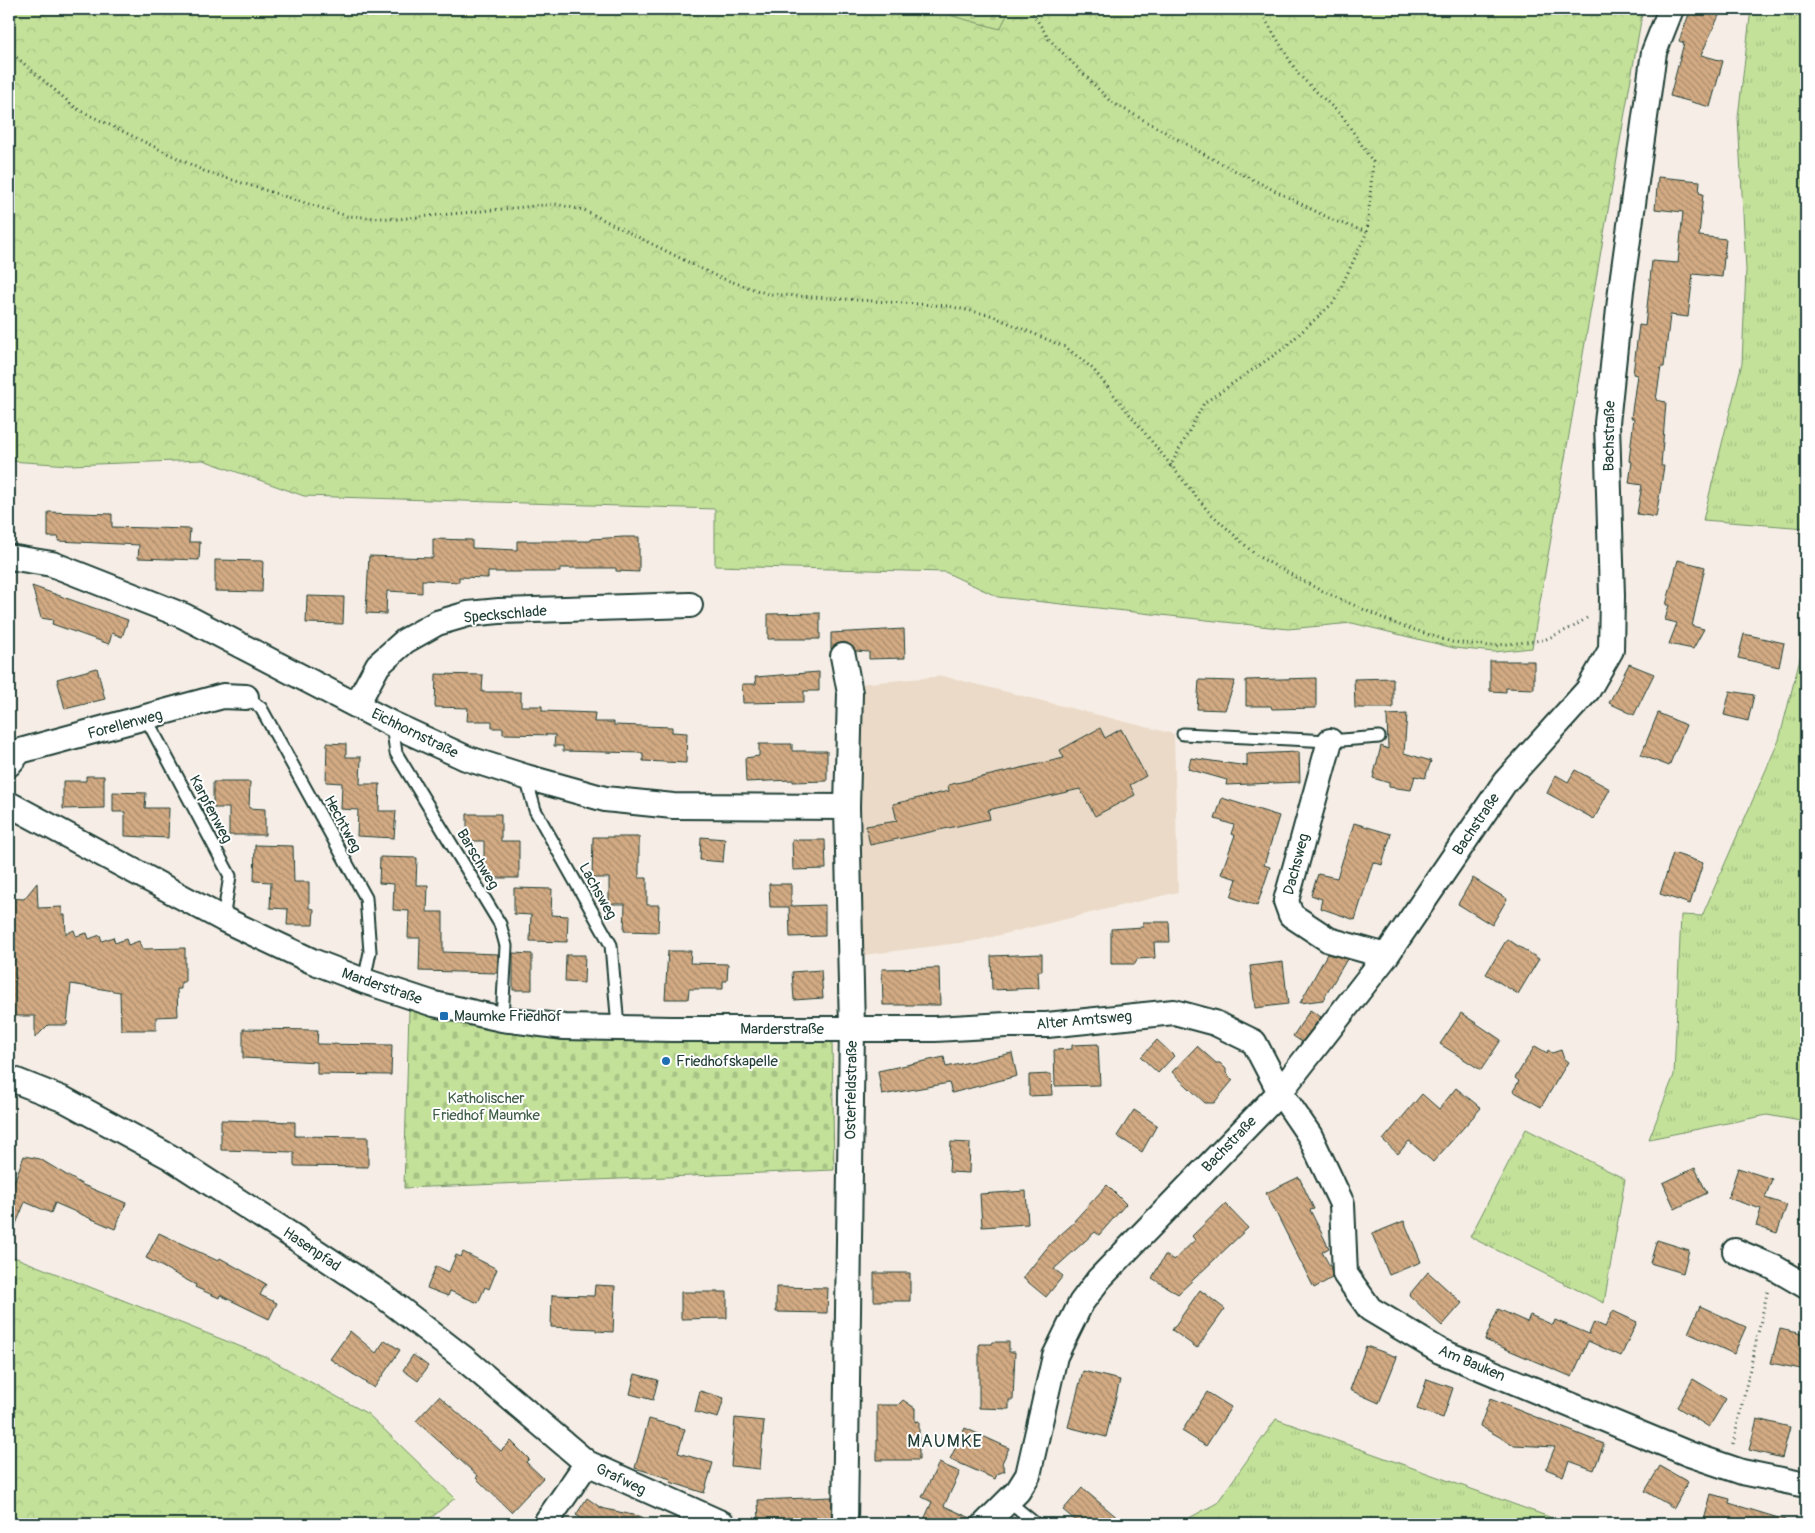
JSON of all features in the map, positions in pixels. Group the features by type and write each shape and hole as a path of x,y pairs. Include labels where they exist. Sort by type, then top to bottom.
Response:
{"street":[{"name":"Bachstraße","path":"985,1524 1009,1502 1028,1475 1056,1356 1081,1303 1099,1279 1280,1092 1386,956 1505,782 1588,690 1610,650 1612,604 1607,423 1621,290 1654,52 1671,9"},
{"name":"Eichhornstraße","path":"9,557 52,564 184,616 357,704 392,724 466,758 526,777 605,799 673,806 847,807"},
{"name":"Speckschlade","path":"357,704 378,665 405,641 437,623 468,614 500,611 690,606"},
{"name":"Osterfeldstraße","path":"843,656 850,693 847,807 852,1028 845,1524"},
{"name":"Forellenweg","path":"9,764 20,751 223,696 246,697"},
{"name":"Dachsweg","path":"1330,741 1286,901 1291,915 1329,940 1386,956"},
{"name":"Marderstraße","path":"9,804 223,919 312,961 364,981 434,1004 502,1019 564,1027 672,1030 852,1028"},
{"name":"Alter Amtsweg","path":"852,1028 935,1029 1006,1024 1047,1025 1174,1012 1215,1024 1254,1042 1280,1092"},
{"name":"Hasenpfad","path":"9,1078 65,1100 170,1157 294,1236 382,1295 587,1463"},
{"name":"Am Bauken","path":"1280,1092 1310,1136 1342,1204 1345,1274 1370,1309 1440,1351 1689,1454 1728,1467 1806,1484"},
{"path":"1735,1251 1772,1267 1806,1286"},
{"name":"Grafweg","path":"545,1524 587,1463 722,1524"}],"lane":[{"name":"Hechtweg","path":"246,697 261,708 366,898 370,952 364,981"},
{"name":"Karpfenweg","path":"146,718 230,876 223,919"},
{"name":"Barschweg","path":"392,724 396,753 500,924 506,946 502,1019"},
{"path":"1183,734 1330,741 1379,737"},
{"name":"Lachsweg","path":"526,777 536,810 610,945 618,1027"},
{"path":"1009,1502 1036,1524"}],"path":[{"path":"1030,9 1049,39 1110,101 1226,166 1335,221 1367,232"},
{"path":"1170,466 1204,403 1282,349 1334,302 1367,232 1373,162 1343,117 1298,74 1259,9"},
{"path":"9,51 77,108 204,171 347,216 398,219 555,204 584,210 718,276 768,294 948,306 990,315 1067,348 1093,369 1208,512 1257,556 1318,589 1396,624 1452,642 1508,645 1544,640 1573,627 1605,604 1612,604"},
{"path":"1728,1467 1772,1267"}],"shaded area":[{"path":"943,676 1174,734 1178,892 975,941 864,955 858,684"}],"green space":[{"path":"9,9 1643,9 1532,648 1494,652 1454,648 1352,623 1288,629 998,597 945,572 715,566 715,509 304,496 203,460 70,465 9,461"},
{"path":"927,9 1010,9 1000,29"},
{"path":"1751,9 1806,9 1806,528 1703,520 1742,363 1746,270 1738,117"},
{"path":"1806,635 1806,1122 1767,1115 1649,1139 1674,1075 1681,915 1702,916 1779,740"},
{"name":"Katholischer Friedhof Maumke","path":"409,1010 529,1034 832,1040 834,1170 404,1188"},
{"path":"1526,1129 1625,1179 1604,1303 1470,1237"},
{"path":"9,1255 264,1356 368,1414 455,1498 424,1524 9,1524"},
{"path":"1276,1419 1569,1524 1178,1524 1217,1503"}],"building":[{"path":"1691,9 1722,9 1701,55 1723,61 1710,107 1670,96 1684,43 1679,41"},
{"path":"1658,177 1700,181 1699,193 1703,194 1699,236 1726,239 1722,277 1693,274 1688,317 1670,315 1664,367 1661,367 1656,400 1666,402 1661,466 1664,466 1656,517 1637,514 1642,485 1629,483 1632,462 1629,461 1634,418 1631,418 1637,375 1633,374 1639,325 1645,326 1652,261 1678,263 1683,212 1655,209"},
{"path":"48,512 112,514 112,527 190,529 189,542 200,542 199,560 138,558 139,545 58,541 59,537 48,537"},
{"path":"639,537 639,572 616,571 616,568 560,568 560,572 488,572 488,578 459,577 459,582 422,580 422,593 387,591 386,614 366,613 369,556 433,558 433,539 472,540 472,548 517,550 517,541 591,541 591,539"},
{"path":"215,560 263,561 262,592 215,591"},
{"path":"1678,560 1705,567 1692,626 1704,629 1693,649 1669,644 1677,623 1665,620 1669,605 1666,605"},
{"path":"32,586 128,620 122,637 112,633 109,644 52,624 53,620 41,618"},
{"path":"307,596 344,597 343,624 306,623"},
{"path":"820,613 820,639 768,639 768,614"},
{"path":"904,629 905,658 869,659 869,652 856,651 847,643 840,643 831,649 831,633"},
{"path":"1744,634 1784,643 1779,667 1738,658"},
{"path":"1490,661 1534,661 1534,689 1506,688 1506,692 1490,691"},
{"path":"1629,664 1654,674 1634,715 1609,703"},
{"path":"97,668 105,699 65,709 57,679"},
{"path":"819,672 819,691 804,691 804,702 743,703 742,684 756,684 755,677"},
{"path":"436,674 483,675 482,692 521,692 521,706 542,706 542,711 595,713 594,722 614,722 614,725 672,727 672,732 687,733 686,763 643,761 643,753 563,751 563,746 554,746 555,735 503,734 503,728 492,728 492,721 467,721 468,708 435,707"},
{"path":"1316,678 1316,708 1272,709 1271,706 1246,706 1246,680"},
{"path":"1393,678 1393,708 1355,708 1354,679"},
{"path":"1199,680 1235,681 1225,710 1197,709"},
{"path":"1730,691 1754,695 1748,721 1724,715"},
{"path":"1658,713 1686,725 1669,766 1641,755"},
{"path":"1407,714 1404,753 1431,761 1425,778 1415,776 1411,790 1389,787 1389,783 1373,778 1381,746 1388,749 1387,715"},
{"path":"1100,728 1105,738 1121,729 1146,776 1130,785 1135,795 1095,816 1080,789 988,810 990,819 870,845 866,826 897,821 893,804 949,791 948,785 1064,758 1060,750"},
{"path":"327,743 346,744 346,757 361,757 360,784 380,784 379,811 396,811 394,838 357,836 358,810 341,809 342,783 326,782"},
{"path":"759,744 792,744 792,751 827,751 827,781 746,782 745,758 759,756"},
{"path":"1299,752 1300,782 1226,785 1227,780 1188,769 1191,758 1247,766 1247,754"},
{"path":"1575,770 1610,789 1594,819 1547,793 1556,775 1568,782"},
{"path":"86,776 104,776 104,808 63,809 63,781 86,781"},
{"path":"213,782 250,782 249,808 265,809 265,835 229,835 229,808 213,808"},
{"path":"113,792 146,793 145,808 169,808 168,838 125,836 125,812 113,812"},
{"path":"1222,798 1279,816 1264,865 1270,867 1257,906 1231,897 1237,879 1221,874 1235,835 1231,834 1234,825 1215,819"},
{"path":"467,814 501,814 501,841 519,841 519,878 484,878 484,841 467,841"},
{"path":"1354,823 1391,834 1382,865 1373,862 1355,920 1320,908 1322,899 1311,895 1318,874 1337,878"},
{"path":"593,837 639,837 639,878 647,878 647,905 659,905 658,932 624,931 625,904 609,904 609,878 592,878"},
{"path":"701,837 725,839 723,862 700,860"},
{"path":"792,840 825,840 826,869 793,870"},
{"path":"255,845 293,846 294,882 309,882 309,908 314,909 313,925 287,925 288,909 270,908 271,882 254,881"},
{"path":"1673,853 1703,863 1690,904 1660,894"},
{"path":"380,857 417,858 416,885 428,885 427,912 443,912 443,952 498,954 497,973 419,971 420,938 408,938 409,911 393,910 394,884 379,883"},
{"path":"1473,878 1507,899 1492,925 1458,904"},
{"path":"37,883 38,908 62,907 62,915 65,915 66,934 74,930 76,936 87,933 89,939 100,935 102,941 113,937 115,943 126,939 128,945 139,941 142,949 185,948 185,982 181,982 181,989 177,989 178,1016 156,1017 156,1030 121,1030 120,992 71,984 67,1025 48,1025 35,1038 35,1016 10,1016 9,898 24,899"},
{"path":"769,884 791,884 791,906 825,905 825,936 790,937 789,907 770,907"},
{"path":"514,888 552,889 551,915 568,916 567,942 530,941 531,915 514,914"},
{"path":"1143,922 1169,922 1170,942 1154,942 1155,958 1137,959 1135,964 1111,964 1111,929 1143,927"},
{"path":"1507,939 1539,959 1518,994 1486,974"},
{"path":"668,951 691,951 690,963 728,964 727,981 723,981 723,989 689,989 688,999 665,999"},
{"path":"513,953 532,954 532,990 513,990"},
{"path":"1042,954 1042,971 1038,971 1039,988 992,990 991,956"},
{"path":"1327,954 1347,959 1323,1000 1300,1003"},
{"path":"566,955 585,955 584,983 565,982"},
{"path":"1283,962 1288,1004 1255,1008 1250,966"},
{"path":"939,968 940,1005 883,1005 882,969"},
{"path":"821,970 823,998 794,1000 792,972"},
{"path":"1310,1010 1321,1017 1302,1042 1293,1036"},
{"path":"1461,1013 1501,1040 1481,1070 1440,1044"},
{"path":"243,1029 318,1030 317,1044 392,1045 391,1075 317,1074 317,1062 243,1058"},
{"path":"1157,1040 1174,1056 1158,1073 1141,1057"},
{"path":"1098,1044 1100,1085 1055,1086 1054,1050 1072,1049 1072,1045"},
{"path":"1197,1046 1216,1063 1220,1063 1233,1080 1214,1103 1205,1103 1172,1072"},
{"path":"1535,1046 1547,1053 1548,1050 1552,1053 1561,1050 1564,1059 1568,1062 1541,1107 1513,1091 1519,1081 1515,1078"},
{"path":"1012,1053 1017,1076 952,1093 949,1083 882,1095 878,1071 944,1057 946,1067"},
{"path":"1051,1074 1052,1095 1029,1096 1029,1075"},
{"path":"1456,1088 1481,1108 1433,1162 1409,1141 1398,1154 1383,1140 1422,1094 1439,1109"},
{"path":"1134,1110 1157,1125 1142,1152 1117,1136"},
{"path":"221,1120 295,1122 295,1136 368,1137 368,1167 294,1166 294,1152 221,1150"},
{"path":"951,1142 970,1143 969,1173 949,1172"},
{"path":"24,1156 40,1159 83,1185 126,1203 115,1229 55,1203 51,1213 25,1202 9,1241 9,1195"},
{"path":"1695,1168 1707,1193 1675,1209 1663,1183"},
{"path":"1738,1168 1772,1179 1765,1198 1787,1205 1777,1233 1756,1226 1761,1209 1728,1198"},
{"path":"1299,1177 1314,1209 1310,1210 1329,1248 1322,1252 1331,1268 1332,1278 1314,1288 1266,1193"},
{"path":"1107,1185 1126,1204 1099,1235 1095,1232 1054,1269 1063,1276 1046,1297 1023,1278 1051,1243 1076,1221 1074,1221"},
{"path":"1026,1191 1028,1224 982,1227 980,1194"},
{"path":"1225,1204 1248,1228 1178,1294 1152,1278 1165,1255 1174,1260 1195,1240 1192,1236"},
{"path":"1404,1221 1421,1262 1389,1275 1372,1234"},
{"path":"159,1233 218,1261 220,1258 266,1284 260,1295 277,1303 269,1319 220,1295 219,1298 195,1287 196,1285 146,1258"},
{"path":"1657,1240 1689,1250 1683,1273 1650,1263"},
{"path":"463,1252 497,1269 489,1289 485,1287 478,1303 450,1291 448,1296 427,1288 436,1266 449,1272 456,1255 461,1257"},
{"path":"1428,1272 1462,1303 1442,1326 1409,1295"},
{"path":"874,1273 910,1273 910,1301 874,1301"},
{"path":"595,1285 615,1286 613,1332 596,1331 596,1329 551,1327 552,1295 594,1296"},
{"path":"776,1287 828,1288 827,1313 776,1312"},
{"path":"1200,1290 1225,1309 1197,1348 1172,1330"},
{"path":"681,1292 727,1292 727,1318 681,1319"},
{"path":"1700,1306 1746,1327 1734,1354 1688,1333"},
{"path":"1498,1309 1527,1322 1530,1315 1553,1325 1555,1320 1589,1334 1594,1322 1605,1327 1613,1311 1637,1322 1621,1356 1588,1341 1572,1377 1485,1340"},
{"path":"1780,1329 1806,1335 1806,1348 1801,1369 1771,1363"},
{"path":"350,1331 376,1353 385,1340 400,1350 374,1388 330,1359"},
{"path":"992,1342 1009,1342 1009,1352 1015,1352 1013,1400 1009,1400 1009,1409 979,1408 979,1344 992,1344"},
{"path":"1366,1346 1397,1357 1379,1403 1350,1390"},
{"path":"413,1355 428,1366 418,1381 403,1370"},
{"path":"1083,1371 1120,1380 1106,1437 1068,1427"},
{"path":"635,1374 658,1380 653,1400 630,1394"},
{"path":"1427,1379 1453,1388 1443,1418 1417,1409"},
{"path":"1693,1379 1726,1399 1709,1427 1677,1407"},
{"path":"700,1391 724,1398 718,1418 695,1412"},
{"path":"1207,1392 1231,1407 1206,1446 1182,1431"},
{"path":"439,1396 501,1451 511,1441 529,1459 526,1462 543,1478 511,1512 476,1478 478,1476 416,1421"},
{"path":"1490,1399 1604,1444 1594,1470 1569,1461 1563,1476 1546,1469 1555,1447 1514,1445 1480,1426"},
{"path":"903,1400 915,1408 915,1422 919,1421 919,1460 877,1460 877,1405 898,1405"},
{"path":"735,1418 764,1421 760,1469 731,1466"},
{"path":"649,1419 685,1429 678,1453 713,1463 704,1493 670,1482 671,1479 635,1468"},
{"path":"1757,1419 1790,1427 1782,1458 1749,1450"},
{"path":"965,1428 1009,1448 1002,1463 1005,1471 997,1474 995,1479 950,1459"},
{"path":"939,1463 960,1472 944,1506 973,1519 972,1524 922,1524 932,1502 922,1497"},
{"path":"1660,1466 1688,1482 1674,1508 1645,1491"},
{"path":"1082,1488 1125,1524 1080,1524 1063,1510"},
{"path":"1711,1494 1730,1499 1729,1503 1785,1520 1785,1524 1703,1524"},
{"path":"832,1497 831,1524 814,1524 814,1520 759,1523 758,1500"},
{"path":"587,1498 601,1508 642,1517 641,1524 590,1524 576,1515"}],"place":[{"name":"Maumke Friedhof","path":"444,1016"},
{"name":"Friedhofskapelle","path":"666,1061"}],"district":[{"name":"MAUMKE","path":"945,1441"}]}
